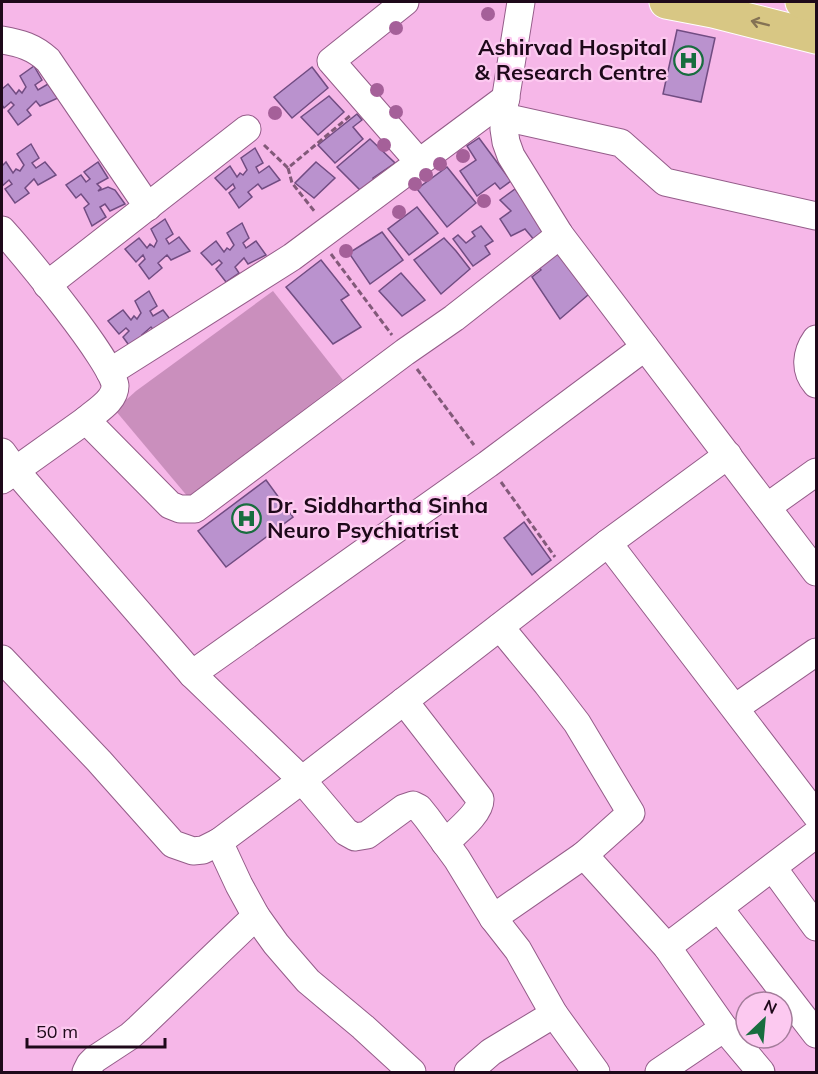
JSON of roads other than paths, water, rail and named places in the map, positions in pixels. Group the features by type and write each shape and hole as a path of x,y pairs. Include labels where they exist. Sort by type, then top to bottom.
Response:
{"main road":[{"path":"666,2 728,8 816,37"},
{"path":"802,2 816,5"}],"street":[{"path":"405,2 331,61 419,162"},
{"path":"521,2 505,107 504,129 511,156 560,235 816,572"},
{"path":"2,40 28,46 48,60 148,207"},
{"path":"110,372 248,286 324,234 419,162 505,107 621,143 664,182 816,216"},
{"path":"47,285 247,129"},
{"path":"2,230 96,348 110,372 115,388 109,400 86,420 6,467 192,674 302,780 350,835 360,837 367,835 404,808 413,805 418,808 457,859 493,918 518,950 554,1014 596,1072"},
{"path":"86,420 170,505 180,510 195,509 454,318 560,235"},
{"path":"816,339 808,354 807,367 816,384"},
{"path":"192,674 478,471 645,347"},
{"path":"2,659 99,761 173,844 192,851 202,850 219,842 302,780 608,543 728,455"},
{"path":"767,507 816,472"},
{"path":"608,543 816,815"},
{"path":"493,918 584,855 631,813 577,723 500,627"},
{"path":"735,708 816,652"},
{"path":"404,700 480,799 481,803 477,811 445,843"},
{"path":"667,947 816,834"},
{"path":"219,842 256,916 276,944 308,981 363,1026 412,1072"},
{"path":"584,855 667,947 724,1028 761,1072"},
{"path":"773,868 816,927"},
{"path":"719,908 816,1034"},
{"path":"86,1072 90,1064 140,1028 256,916"},
{"path":"468,1072 491,1052 554,1014"},
{"path":"659,1072 724,1028"}],"place":[{"name":"Ashirvad Hospital & Research Centre","path":"688,60"},
{"name":"Dr. Siddhartha Sinha Neuro Psychiatrist","path":"246,518"}]}
